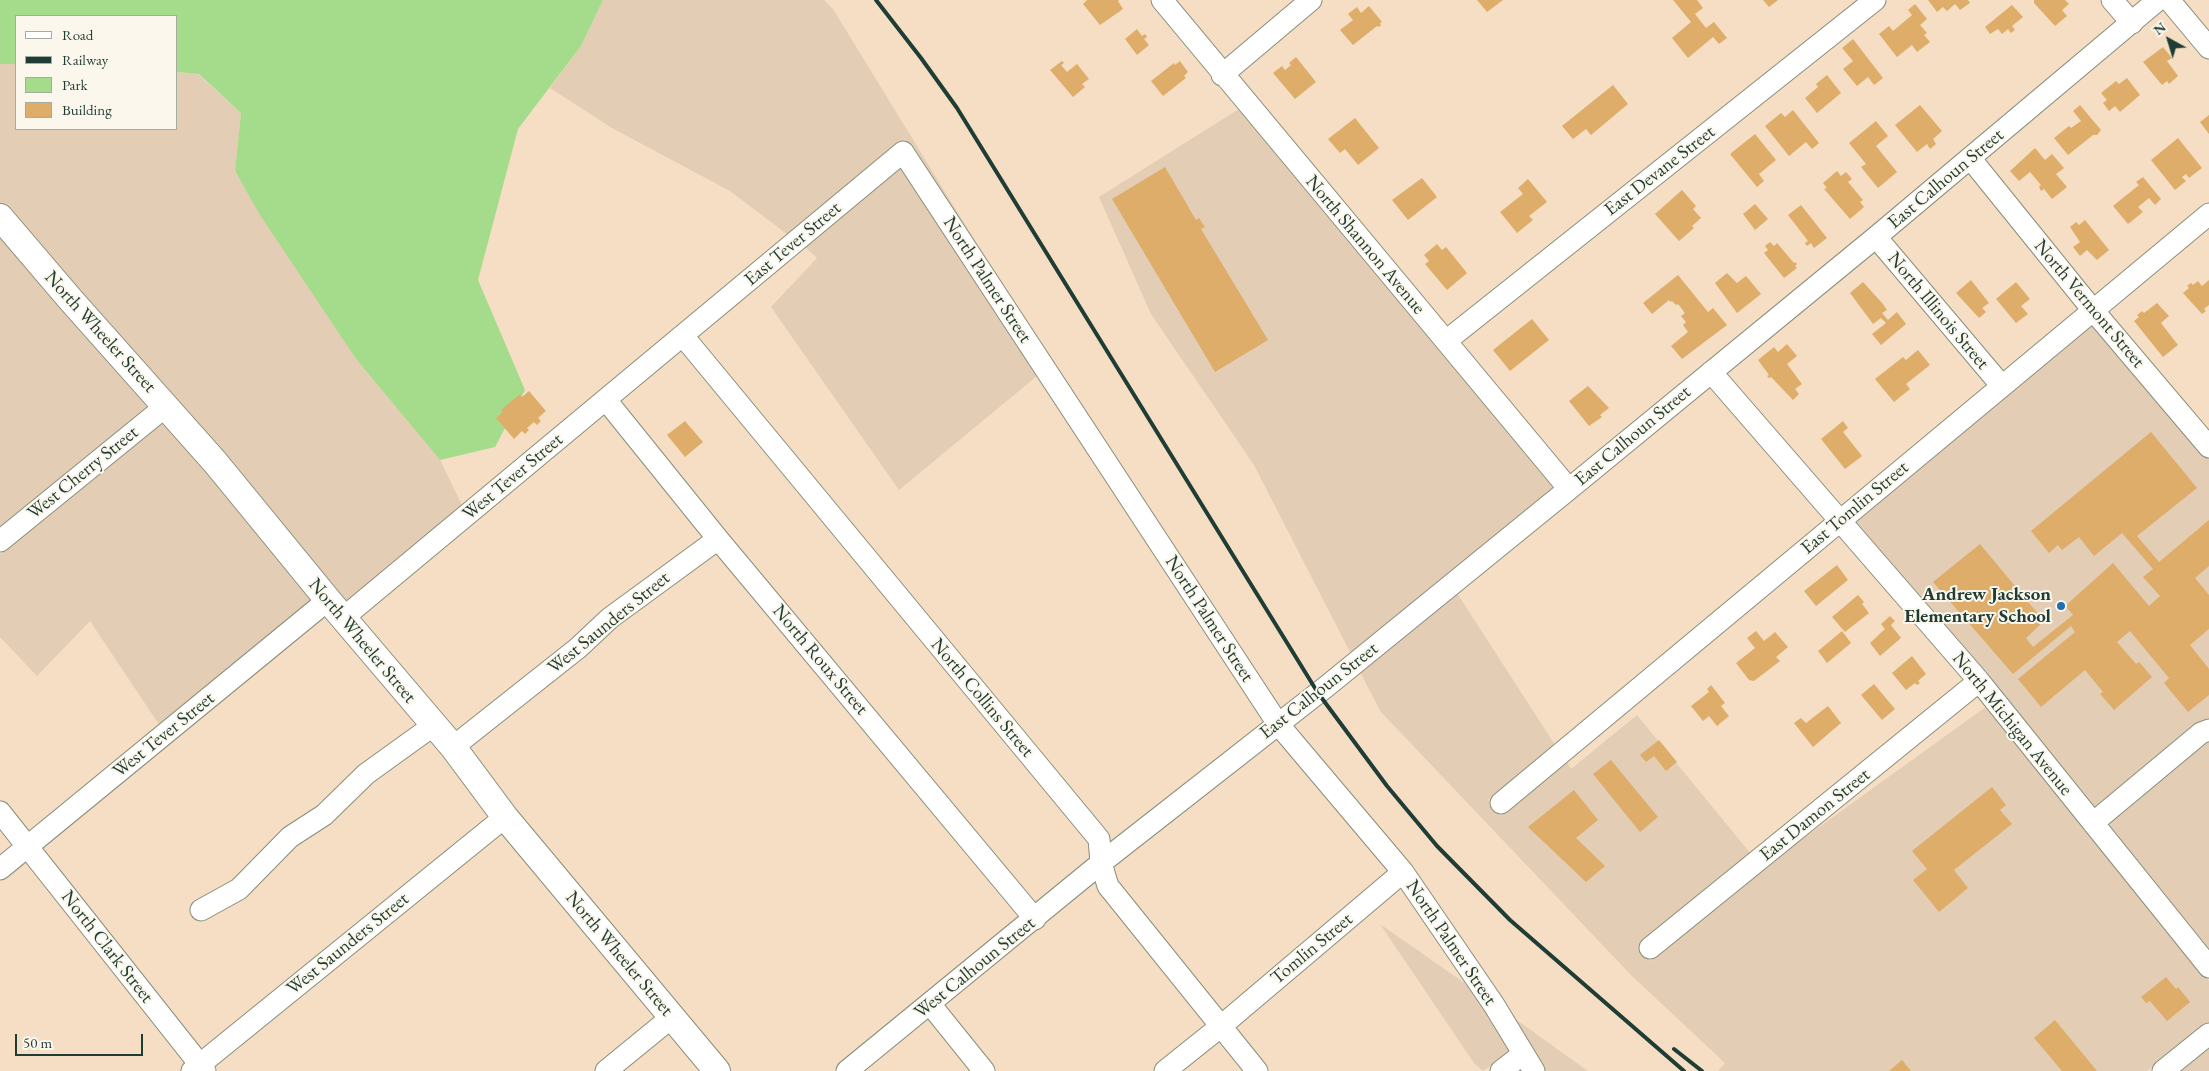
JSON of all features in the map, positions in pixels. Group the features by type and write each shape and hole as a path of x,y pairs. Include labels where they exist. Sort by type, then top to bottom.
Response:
{"main road":[{"name":"North Wheeler Street","path":"0,217 76,306 166,406 453,747 505,817 717,1071"}],"street":[{"name":"North Shannon Avenue","path":"1162,0 1569,489"},
{"path":"1222,74 1311,0"},
{"path":"2112,0 2132,23"},
{"name":"East Calhoun Street","path":"1101,863 1278,724 1569,489 1876,237 2158,0"},
{"path":"2169,0 2209,48"},
{"name":"East Devane Street","path":"1446,341 1868,2"},
{"name":"East Tever Street","path":"684,336 903,152"},
{"name":"North Palmer Street","path":"903,152 1278,724 1403,872 1494,1005 1528,1063"},
{"name":"North Vermont Street","path":"1970,158 2092,309 2209,447"},
{"name":"East Tomlin Street","path":"1500,802 1839,522 2092,309 2209,214"},
{"name":"North Illinois Street","path":"1876,237 2001,385"},
{"name":"West Tever Street","path":"0,869 606,400 684,336"},
{"name":"North Collins Street","path":"684,336 1099,838 1101,863 1108,886 1256,1071"},
{"name":"North Michigan Avenue","path":"1711,372 1839,522 1979,681 2209,967"},
{"name":"North Roux Street","path":"606,400 718,539 1035,919"},
{"name":"West Cherry Street","path":"0,540 166,406"},
{"name":"West Saunders Street","path":"453,747 578,648 610,618 718,539"},
{"name":"East Damon Street","path":"1650,948 1979,681"},
{"path":"201,910 239,888 290,837 324,815 366,774 434,725"},
{"path":"2093,823 2201,733 2209,730"},
{"name":"North Clark Street","path":"0,812 199,1069"},
{"name":"West Saunders Street","path":"199,1069 505,817"},
{"name":"West Calhoun Street","path":"847,1071 1035,919 1101,863"},
{"name":"Tomlin Street","path":"1165,1071 1220,1027 1403,872"},
{"path":"930,1004 984,1071"},
{"path":"606,1071 672,1017"},
{"path":"2163,1071 2209,1034"},
{"path":"1501,1071 1528,1063"}],"shaded area":[{"path":"603,0 824,0 833,9 1013,303 905,139 890,148 788,235 730,191 612,128 550,88 581,46"},
{"path":"0,64 15,64 15,130 178,130 178,72 198,74 241,113 235,172 356,359 440,460 463,507 344,605 0,203"},
{"path":"1239,109 1556,487 1351,654 1254,465 1151,314 1099,197"},
{"path":"902,166 1035,369 1037,376 899,490 771,307 817,258 805,247"},
{"path":"0,230 153,404 0,528"},
{"name":"Andrew Jackson Elementary School","path":"2092,309 2209,449 2209,967 1839,522"},
{"path":"166,419 315,598 160,726 90,621 37,676 0,637 0,554"},
{"path":"1457,593 1555,745 1488,800 1500,816 1566,761 1571,769 1637,715 1751,854 1638,946 1650,961 1779,856 1987,706 2209,981 2209,1022 2147,1071 1718,1071 1725,1063 1632,976 1381,712 1360,672"},
{"path":"1380,924 1473,989 1511,1051 1483,1071 1474,1063"},
{"path":"1511,1016 1588,1071 1544,1071"},
{"path":"2209,1047 2209,1071 2179,1071"}],"green space":[{"path":"0,0 603,0 581,46 518,129 478,280 525,390 495,447 440,460 356,359 260,215 235,171 241,113 199,74 178,72 178,15 15,15 15,64 0,64"}],"building":[{"path":"1087,0 1119,0 1123,9 1100,25 1083,4"},
{"path":"1477,0 1503,0 1487,12"},
{"path":"1673,0 1697,0 1703,8 1695,14 1706,28 1714,22 1727,38 1719,44 1713,37 1688,58 1672,38 1691,22"},
{"path":"1763,0 1778,0 1769,7"},
{"path":"1928,0 1968,0 1970,3 1960,10 1955,4 1947,11 1943,7 1937,12"},
{"path":"2034,0 2065,0 2069,4 2062,10 2067,16 2055,26 2034,3"},
{"path":"1915,4 1927,19 1920,25 1927,33 1924,35 1930,42 1917,52 1912,45 1897,57 1879,34 1889,26 1893,31 1912,15 1908,10"},
{"path":"2012,5 2023,17 2012,26 2015,30 2011,33 2008,29 2002,34 1998,29 1990,34 1985,27"},
{"path":"1369,6 1382,22 1380,23 1381,25 1377,26 1353,45 1340,30 1353,20 1348,14 1357,7 1361,13"},
{"path":"1137,29 1142,36 1145,34 1147,37 1144,39 1149,45 1137,55 1125,39"},
{"path":"1853,39 1883,78 1874,85 1868,77 1857,86 1843,69 1853,61 1842,48"},
{"path":"2163,47 2172,58 2167,61 2178,76 2169,84 2167,81 2162,85 2143,62"},
{"path":"1296,57 1316,82 1295,99 1273,73 1282,66 1285,70"},
{"path":"1062,61 1064,63 1061,65 1067,72 1077,64 1089,79 1082,84 1085,87 1073,97 1050,70"},
{"path":"1180,61 1188,72 1184,76 1186,78 1163,96 1151,81 1174,63 1175,65"},
{"path":"1827,75 1841,93 1817,113 1805,98 1818,87 1816,84"},
{"path":"2127,78 2140,95 2120,112 2115,106 2109,111 2103,103 2107,100 2101,93 2116,81 2119,84"},
{"path":"1613,85 1628,104 1591,135 1586,129 1573,139 1562,126"},
{"path":"1920,105 1942,131 1933,139 1936,144 1930,149 1927,144 1917,152 1895,125"},
{"path":"2080,105 2101,130 2097,135 2093,135 2068,155 2054,138 2069,126 2071,128 2081,121 2073,111"},
{"path":"1793,110 1819,143 1812,149 1806,142 1789,156 1765,126 1781,113 1785,117"},
{"path":"2209,115 2209,134 2200,122"},
{"path":"1355,118 1379,148 1358,165 1345,149 1340,153 1328,139"},
{"path":"1876,121 1888,136 1876,146 1897,172 1878,188 1861,167 1866,164 1849,143"},
{"path":"1755,134 1776,160 1759,174 1764,181 1757,187 1730,154"},
{"path":"2178,138 2202,168 2189,178 2186,174 2182,177 2186,181 2175,190 2151,160"},
{"path":"2035,148 2045,160 2052,154 2064,168 2056,174 2067,187 2052,199 2044,189 2041,191 2039,187 2041,185 2030,172 2019,181 2010,171"},
{"path":"1165,167 1196,220 1199,218 1205,227 1201,229 1268,340 1215,372 1112,199"},
{"path":"1837,171 1841,176 1846,172 1852,179 1848,182 1863,200 1860,202 1864,207 1850,219 1824,189 1827,188 1823,183"},
{"path":"2143,177 2161,199 2155,205 2149,198 2138,207 2143,212 2128,224 2113,206 2139,185 2136,182"},
{"path":"1422,178 1437,197 1408,220 1392,200"},
{"path":"1528,179 1547,202 1529,216 1533,220 1517,233 1500,212 1523,194 1518,188"},
{"path":"1682,190 1696,206 1693,209 1701,218 1692,226 1694,228 1679,241 1655,214"},
{"path":"1755,204 1768,219 1755,230 1743,214"},
{"path":"1801,205 1827,238 1814,248 1811,243 1807,246 1805,243 1808,241 1788,215"},
{"path":"2085,220 2109,250 2097,260 2087,250 2080,256 2073,247 2080,242 2070,227 2076,222 2079,225"},
{"path":"1770,242 1774,246 1777,243 1797,264 1795,266 1797,268 1784,278 1764,253 1768,250 1765,246"},
{"path":"1437,244 1442,250 1446,247 1467,273 1447,290 1425,264 1429,261 1424,255"},
{"path":"1727,273 1737,283 1746,276 1761,294 1737,313 1715,283"},
{"path":"1678,275 1708,312 1713,308 1727,325 1682,359 1671,346 1688,332 1683,325 1686,322 1681,316 1685,313 1678,304 1676,305 1669,300 1652,314 1643,303"},
{"path":"1971,280 1989,303 1982,308 1986,312 1979,318 1956,293"},
{"path":"2209,280 2209,305 2202,314 2183,293 2189,288 2187,286 2191,283 2193,285 2198,281 2202,286"},
{"path":"1863,282 1887,310 1882,313 1888,320 1897,312 1906,324 1881,345 1872,334 1886,323 1881,318 1873,324 1850,293"},
{"path":"2016,282 2030,299 2021,306 2028,314 2016,323 1996,299"},
{"path":"2157,303 2169,316 2161,323 2178,345 2163,357 2134,321 2142,311 2144,313"},
{"path":"1532,319 1549,340 1510,371 1493,350"},
{"path":"1787,344 1797,356 1787,364 1802,384 1795,389 1799,394 1793,400 1771,377 1767,376 1769,375 1758,360 1774,347 1778,352"},
{"path":"1918,350 1930,365 1906,384 1910,389 1894,402 1875,379 1903,357 1906,360"},
{"path":"1588,386 1609,408 1600,415 1602,417 1589,426 1569,401"},
{"path":"529,391 546,411 538,418 541,421 537,425 534,422 527,428 529,430 525,434 522,431 514,439 496,418 503,412 501,410 520,394 522,397"},
{"path":"685,421 703,442 685,457 667,435"},
{"path":"1843,421 1848,428 1843,432 1862,456 1845,469 1821,439"},
{"path":"2151,432 2197,488 2137,536 2159,562 2209,520 2209,566 2195,578 2209,595 2209,629 2190,645 2209,669 2209,695 2188,712 2164,683 2169,678 2130,631 2117,642 2136,664 2139,662 2152,677 2114,710 2100,694 2103,692 2085,670 2041,707 2018,679 2075,632 2071,626 2013,674 1933,582 1980,544 2044,621 2026,638 2033,647 2073,615 2065,606 2113,563 2149,606 2160,596 2143,577 2153,569 2122,533 2094,556 2079,537 2062,550 2058,545 2049,553 2031,531"},
{"path":"1837,565 1848,580 1816,606 1804,591"},
{"path":"1858,595 1869,613 1845,632 1832,617"},
{"path":"1890,616 1895,621 1891,625 1901,638 1880,656 1870,643 1885,629 1881,624"},
{"path":"1756,631 1764,641 1775,632 1788,647 1776,657 1780,661 1754,681 1749,680 1736,663 1755,648 1747,638"},
{"path":"1842,631 1851,643 1827,663 1818,651"},
{"path":"1912,656 1926,674 1918,681 1920,683 1917,685 1915,683 1906,690 1892,673"},
{"path":"1874,684 1895,709 1882,720 1861,695"},
{"path":"1711,685 1725,703 1721,706 1729,716 1717,726 1709,716 1703,721 1691,706 1709,692 1707,689"},
{"path":"1828,706 1841,723 1813,747 1794,723 1801,718 1806,723"},
{"path":"1659,740 1677,762 1666,771 1654,756 1646,762 1640,755"},
{"path":"1611,760 1658,817 1640,832 1593,774"},
{"path":"1992,787 2006,805 2000,810 2012,824 1954,870 1968,888 1939,912 1913,880 1927,869 1912,851"},
{"path":"1574,790 1598,820 1576,838 1605,866 1586,882 1528,827"},
{"path":"2166,977 2176,989 2178,987 2190,1002 2167,1021 2150,1001 2146,1003 2141,997"},
{"path":"2055,1020 2097,1071 2062,1071 2034,1038"},
{"path":"1902,1060 1911,1071 1889,1071"}],"railway":[{"path":"876,0 957,108 1318,693 1387,786 1437,846 1510,920 1684,1071"},
{"path":"1674,1049 1702,1071"}],"place":[{"name":"Andrew Jackson Elementary School","path":"2061,606"}]}
